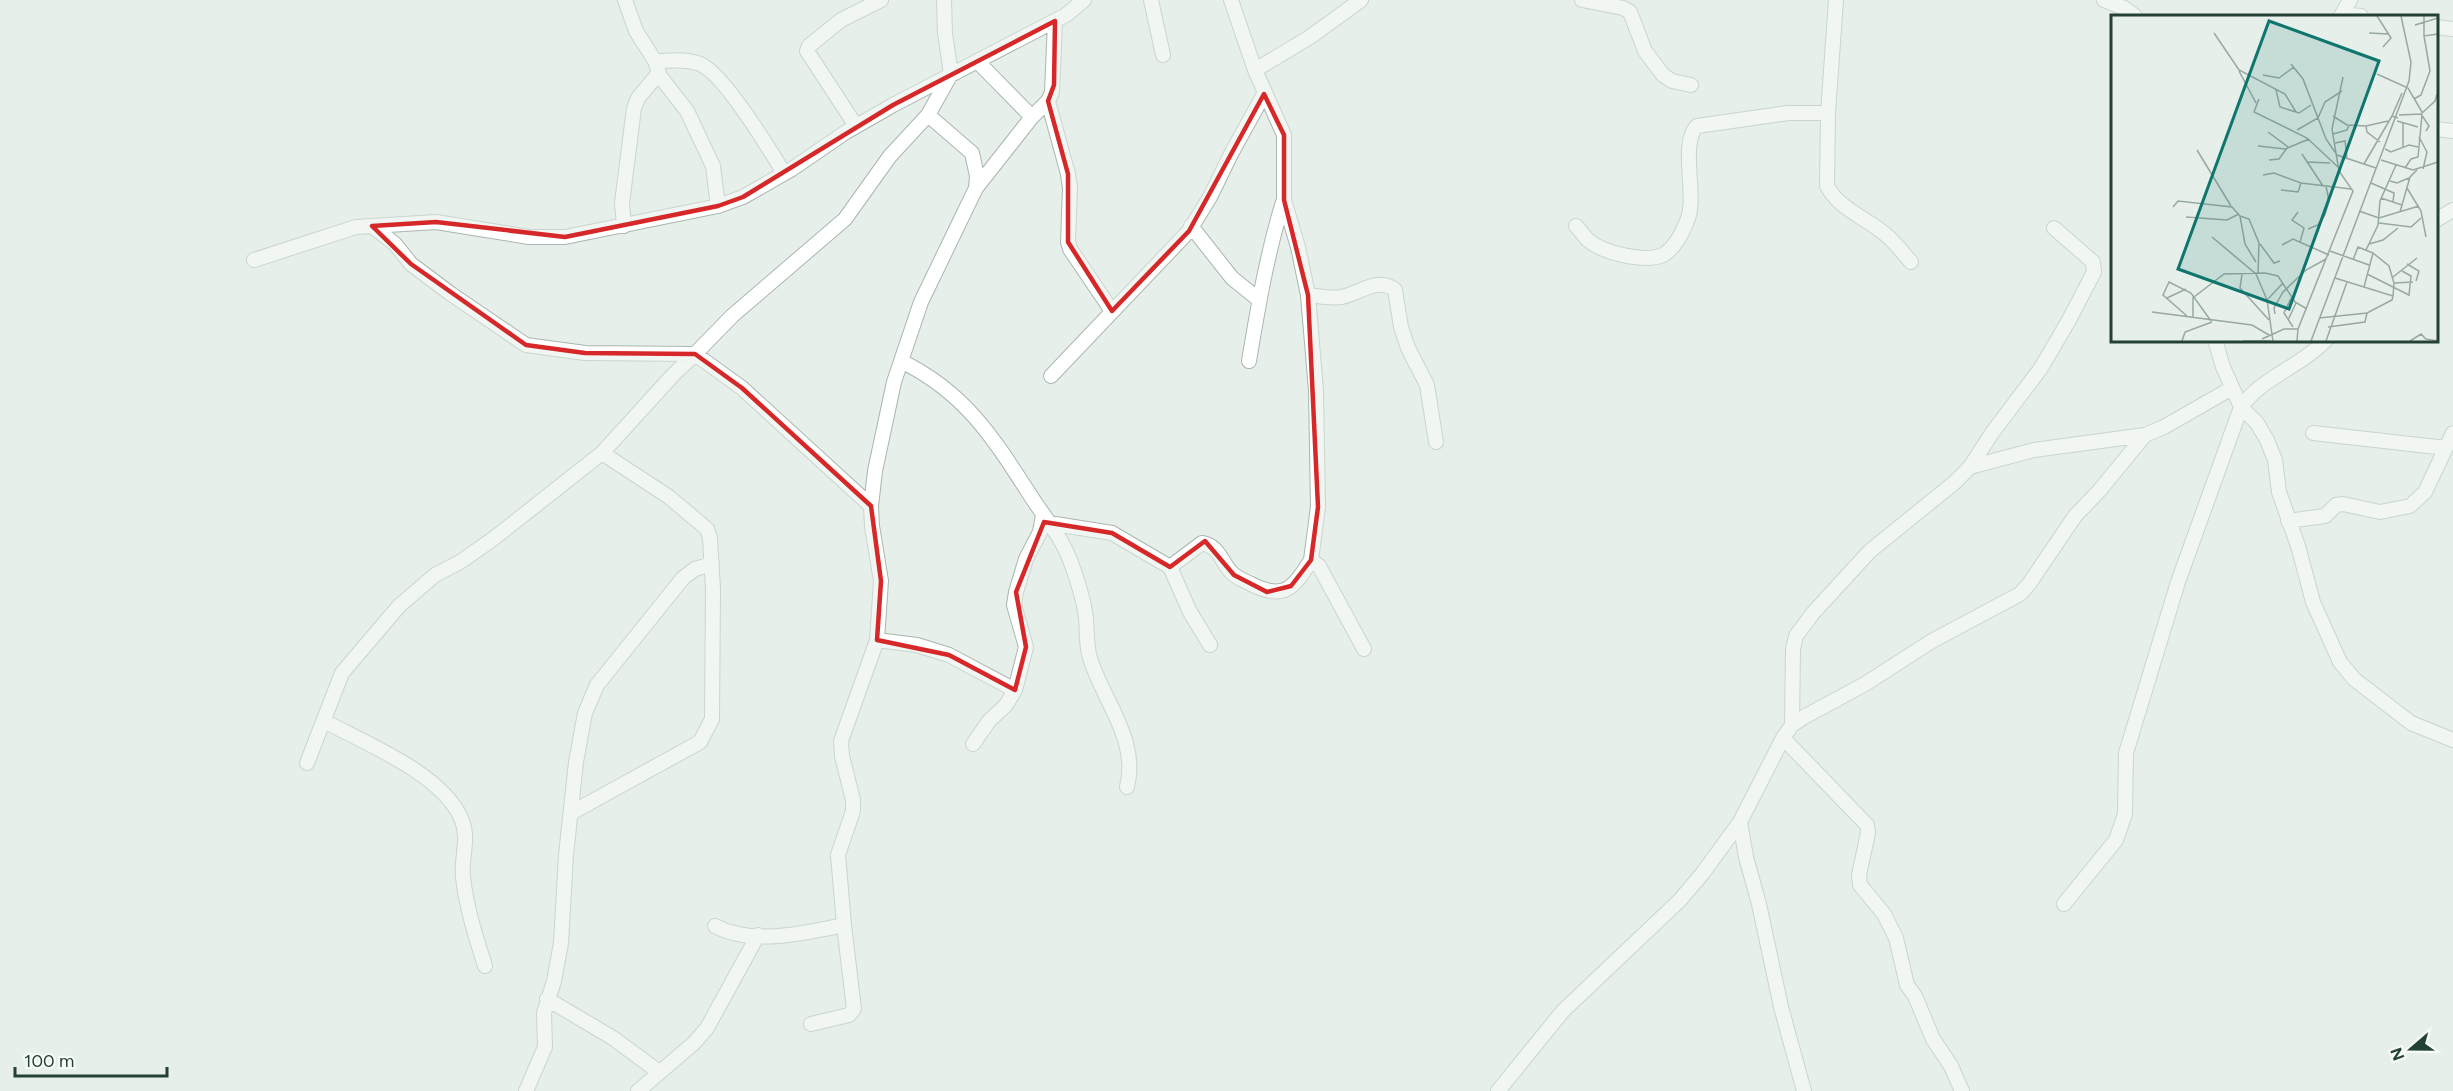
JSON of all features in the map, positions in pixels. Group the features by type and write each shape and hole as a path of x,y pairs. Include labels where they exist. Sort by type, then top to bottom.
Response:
{"street":[{"path":"625,0 636,31 655,61 659,75 687,111 713,166 718,207"},
{"path":"856,126 807,51 809,46 841,20 881,0"},
{"path":"307,763 342,673 399,606 435,575 460,562 493,539 602,453 673,375 732,316 845,219 890,156 928,115 951,74 945,33 944,0"},
{"path":"254,260 356,227 436,222 529,237 556,237 718,207 743,197 784,173 856,126 1066,15 1084,0"},
{"path":"1151,0 1163,55"},
{"path":"1170,567 1202,543 1209,544 1220,554 1234,575 1267,592 1283,592 1299,581 1311,560 1318,507 1316,390 1308,295 1294,232 1284,200 1284,135 1264,94 1232,0"},
{"path":"1255,70 1310,36 1361,0"},
{"path":"1582,0 1630,12 1645,51 1663,75 1672,81 1691,85"},
{"path":"1836,0 1827,113 1827,186 1832,196 1842,206 1886,234 1911,262"},
{"path":"2104,0 2133,15"},
{"path":"2350,0 2351,15"},
{"path":"811,1024 849,1015 854,1010 838,855 853,811 853,800 842,756 841,741 877,640 881,581 872,526 872,506 877,460 894,382 921,302 976,188 1032,117 1048,101 1054,85 1055,21"},
{"path":"2438,27 2453,29"},
{"path":"655,61 684,61 704,66 729,91 784,173"},
{"path":"977,61 1032,117"},
{"path":"624,226 622,203 634,108 646,86 659,75"},
{"path":"1051,376 1191,226 1210,197 1264,94"},
{"path":"1048,101 1068,174 1070,188 1068,242 1070,249 1112,311"},
{"path":"1576,226 1589,241 1620,254 1644,260 1663,255 1672,248 1690,213 1690,138 1697,126 1788,113 1827,113"},
{"path":"928,115 972,153 997,161"},
{"path":"2438,129 2453,131"},
{"path":"972,153 977,176 976,188"},
{"path":"1249,361 1258,299 1274,230 1284,200"},
{"path":"2438,218 2453,210"},
{"path":"372,226 395,244 411,264 460,301 526,345 585,353 695,354 742,388 872,506"},
{"path":"1191,226 1232,278 1258,299"},
{"path":"1792,725 1792,658 1796,636 1813,613 1870,551 1954,483 1970,466 2041,368 2069,320 2094,272 2093,262 2054,228"},
{"path":"1308,295 1342,297 1372,285 1383,285 1395,290 1401,327 1408,348 1427,385 1436,442"},
{"path":"2216,342 2241,408 2257,423 2275,460 2279,492 2298,546 2313,602 2340,662 2354,679 2411,723 2453,741"},
{"path":"2064,904 2116,840 2125,814 2125,765 2129,743 2178,582 2241,408 2258,387 2311,354 2324,342"},
{"path":"901,361 942,385 978,419 1010,462 1070,559 1084,605 1089,655 1103,692 1126,739 1131,771 1127,787"},
{"path":"1970,466 2034,450 2145,435 2164,428 2232,388"},
{"path":"2313,433 2446,448"},
{"path":"2288,521 2325,516 2336,505 2380,512 2395,511 2410,506 2425,492 2453,433"},
{"path":"1498,1091 1563,1011 1680,900 1702,874 1740,822 1792,725 1864,684 1932,641 2020,594 2075,516 2099,491 2145,435"},
{"path":"571,813 700,742 706,735 712,718 714,647 712,564 707,529 700,521 646,480 602,453"},
{"path":"1046,519 1112,533 1170,567 1190,612 1210,645"},
{"path":"973,744 989,721 1006,705 1015,690 1026,647 1014,605 1016,592 1026,560 1046,519"},
{"path":"1311,560 1319,566 1364,649"},
{"path":"526,1091 546,1047 544,1013 554,981 561,944 563,884 576,762 585,713 597,685 683,578 695,569 712,564"},
{"path":"877,640 917,645 949,655 1015,690"},
{"path":"324,721 429,778 461,817 466,838 463,880 473,928 485,966"},
{"path":"1783,738 1868,825 1859,875 1860,885 1884,914 1896,938 1908,985 1933,1039 1951,1066 1962,1091"},
{"path":"1740,822 1781,1007 1804,1091"},
{"path":"715,926 735,934 758,935 787,934 844,925"},
{"path":"638,1091 694,1043 707,1028 758,935"},
{"path":"547,999 612,1038 659,1072"}],"highlighted area":[{"path":"1055,21 1054,85 1048,101 1068,174 1068,242 1112,311 1189,231 1264,94 1284,135 1284,200 1308,295 1318,507 1311,560 1291,586 1267,592 1234,575 1205,541 1170,567 1112,533 1044,522 1016,592 1026,647 1015,690 949,655 877,640 881,581 871,506 742,388 695,354 585,353 526,345 411,264 372,226 436,222 565,237 718,206 743,197 893,105"}]}
